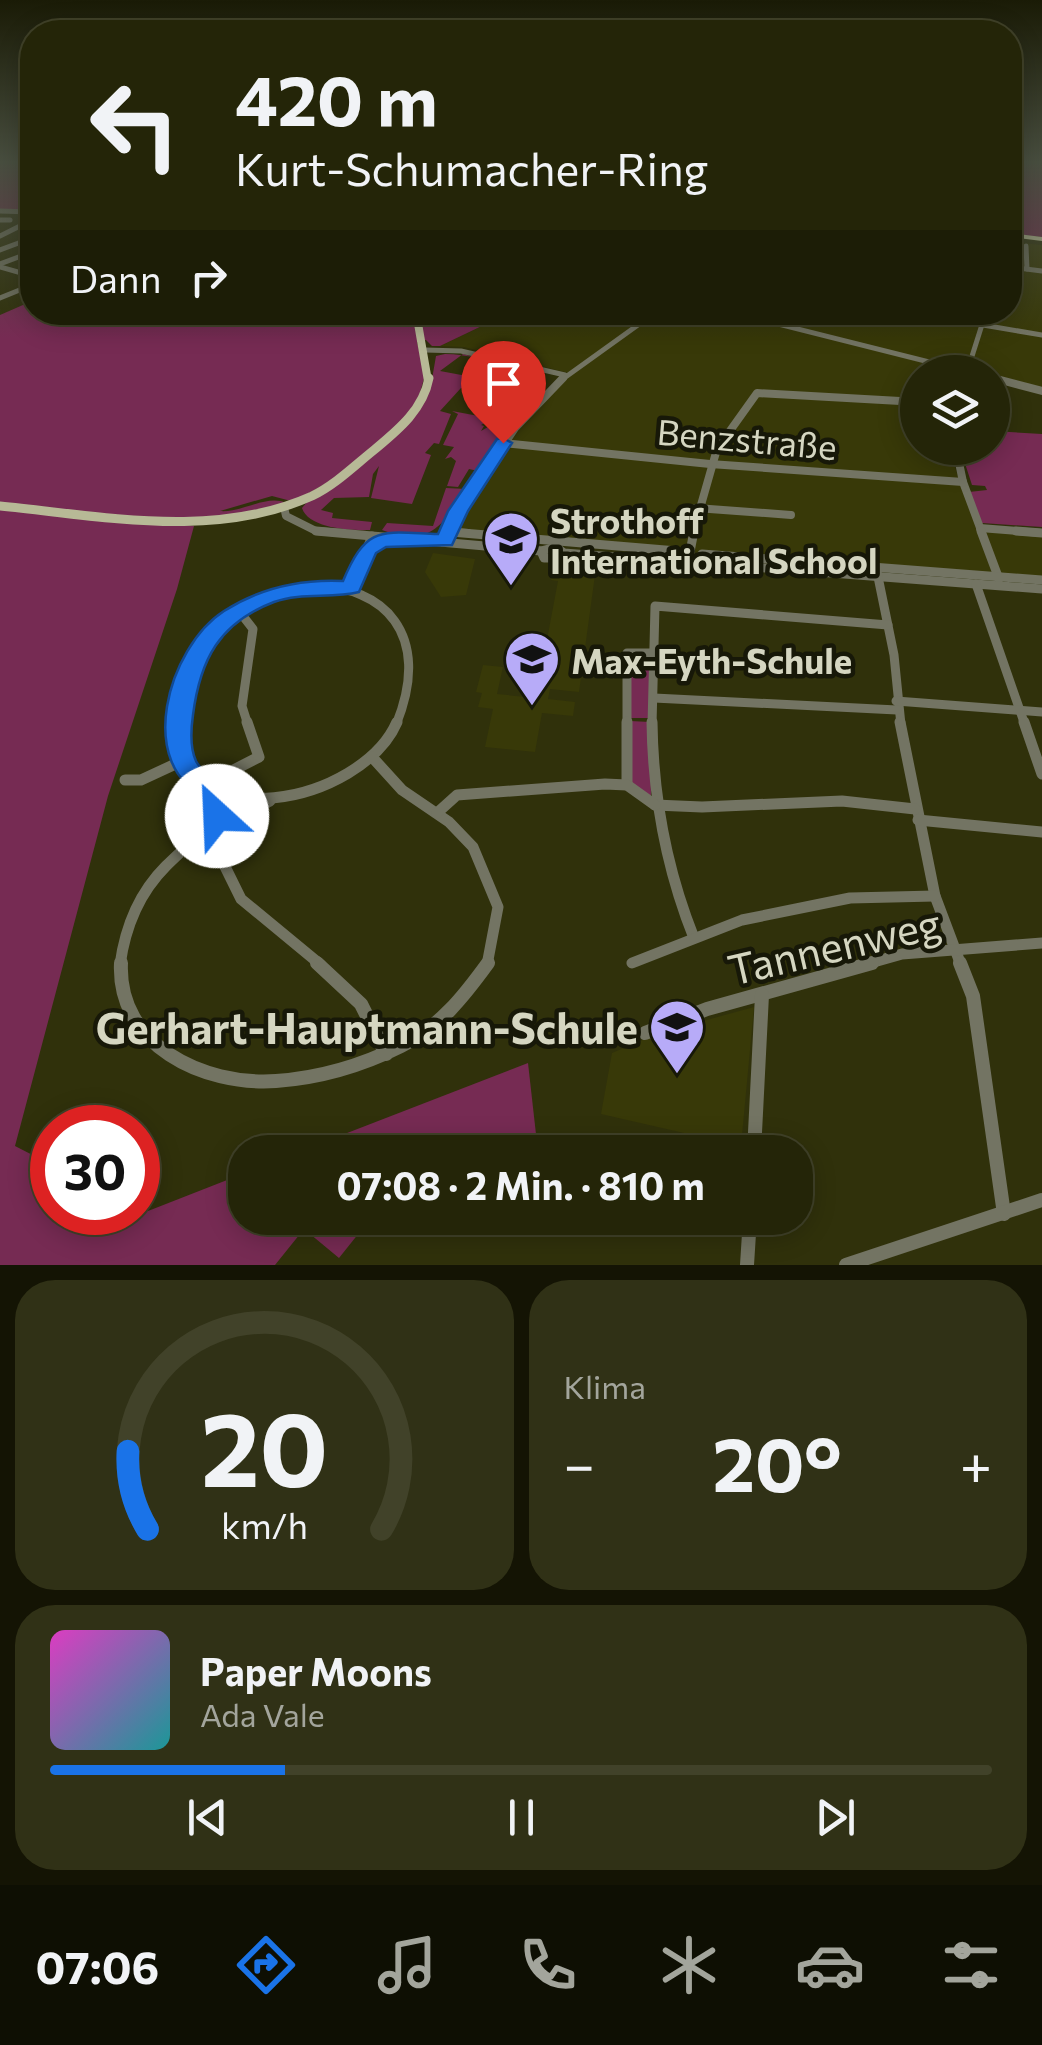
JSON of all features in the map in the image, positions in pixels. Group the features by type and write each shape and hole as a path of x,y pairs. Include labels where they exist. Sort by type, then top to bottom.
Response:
{"main road":[{"path":"0,506 198,521 288,513 341,477 406,422 426,390 429,363 419,325"}],"street":[{"path":"1026,246 1027,269"},
{"path":"1022,268 1042,272"},
{"path":"442,542 504,442 565,375 637,325"},
{"path":"425,350 476,354 565,375 644,325"},
{"path":"781,325 900,355"},
{"path":"974,355 984,325 1042,335"},
{"path":"425,350 476,354"},
{"path":"429,363 440,353"},
{"path":"1010,383 1042,391"},
{"path":"690,557 696,508 710,464 742,410 758,393 900,401"},
{"name":"Benzstraße","path":"504,442 710,464 962,482"},
{"path":"959,465 1000,581"},
{"path":"696,508 791,515"},
{"path":"288,513 299,524 349,534 542,551 542,556 551,560 564,553 677,562 690,557 1000,581 1042,589"},
{"path":"980,528 1042,533"},
{"path":"448,531 466,544"},
{"path":"426,541 448,531 677,550"},
{"path":"349,534 367,549"},
{"path":"351,588 372,536"},
{"path":"367,549 394,538"},
{"path":"677,562 689,570 699,568 701,559"},
{"path":"876,571 976,584 1042,580"},
{"path":"876,571 896,664 896,706 935,896 973,996 1004,1214"},
{"path":"976,584 1042,774"},
{"path":"228,821 277,798 330,782 372,756 391,734 401,714 406,653 400,630 387,607 351,588 299,588 239,610 203,643 186,678 178,717 182,761 204,785 225,794 277,798"},
{"path":"694,938 666,862 655,805 655,606 888,625"},
{"path":"204,785 259,757 242,714 252,624 239,610"},
{"path":"627,784 626,653 653,653"},
{"path":"654,698 1042,712"},
{"path":"225,794 208,830 154,879 127,929 120,980 123,1002 140,1031 187,1067 209,1076 246,1082 325,1074 386,1054 432,1030 463,1002 484,970 497,932 497,900 486,870 464,836 400,788 372,756"},
{"path":"125,780 141,780 182,761"},
{"path":"437,813 457,794 627,784 655,805 702,808 848,802 1042,832"},
{"path":"208,830 220,868 235,891 262,920 364,1003 378,1026 386,1054"},
{"path":"632,963 742,920 850,898 935,896"},
{"name":"Tannenweg","path":"645,1033 707,1009 902,954 1042,943"},
{"path":"755,1135 762,995"},
{"path":"846,1265 1042,1200"},
{"path":"747,1265 749,1235"}],"shaded area":[{"path":"1022,220 1042,220 1042,237 1022,235"},
{"path":"1022,243 1042,245 1042,387 1010,379 1010,355 900,355 900,465 955,465 978,530 1042,535 1042,582 702,557 697,552 682,550 673,555 457,530 462,514 500,452 545,397 573,374 464,347 440,346 484,325 1022,325"},
{"path":"20,306 20,325 484,325 440,346 432,346 426,340 417,342 425,375 419,396 404,420 334,479 291,501 272,496 220,511 271,501 286,503 270,507 207,517 158,517 154,521 194,526 108,796 15,1146 30,1154 30,1235 160,1235 160,1206 228,1180 228,1235 299,1235 275,1265 0,1265 0,315"},
{"path":"461,355 440,371 483,379 473,390 461,388 440,411 451,414 439,444 434,443 425,453 431,455 412,504 371,498 379,466 373,474 369,497 334,498 321,510 333,513 332,518 372,522 370,530 331,527 312,520 302,508 386,445 432,379 436,356"},
{"path":"476,358 510,366 532,370 527,372"},
{"path":"452,411 489,418 494,414 490,419 478,417 488,421 481,425 481,431 495,423 510,426 478,471 469,469 458,487 447,486 456,461 451,457 445,459 454,447 443,445 458,414"},
{"path":"1010,432 1042,434 1042,527 982,523 969,492 987,490 985,486 972,485 966,465 1010,465"},
{"path":"446,488 466,489 433,530 412,536 382,530 387,523 433,526"},
{"path":"433,553 475,559 466,595 441,597 425,572"},
{"path":"552,571 595,575 579,692 550,689 548,699 575,702 573,716 542,713 535,752 485,747 493,709 478,707 482,693 476,692 483,665 503,667 497,694 536,698 558,581 551,580"},
{"path":"630,654 649,657 650,718 630,718"},
{"path":"630,721 650,722 651,796 630,782"},
{"name":"Gerhart-Hauptmann-Schule","path":"754,1007 742,1135 693,1135 601,1114 612,1053 683,1023 685,1026"},
{"path":"528,1063 536,1135 342,1135"},
{"path":"311,1235 357,1235 339,1258"}],"place":[{"name":"Strothoff International School","path":"511,588"},
{"name":"Max-Eyth-Schule","path":"532,708"},
{"name":"Gerhart-Hauptmann-Schule","path":"677,1076"}],"route":[{"path":"217,816 225,794 204,785 190,772 182,761 178,730 186,678 203,643 229,617 266,597 314,586 351,588 367,549 378,543 394,538 442,542 503,443"}]}
